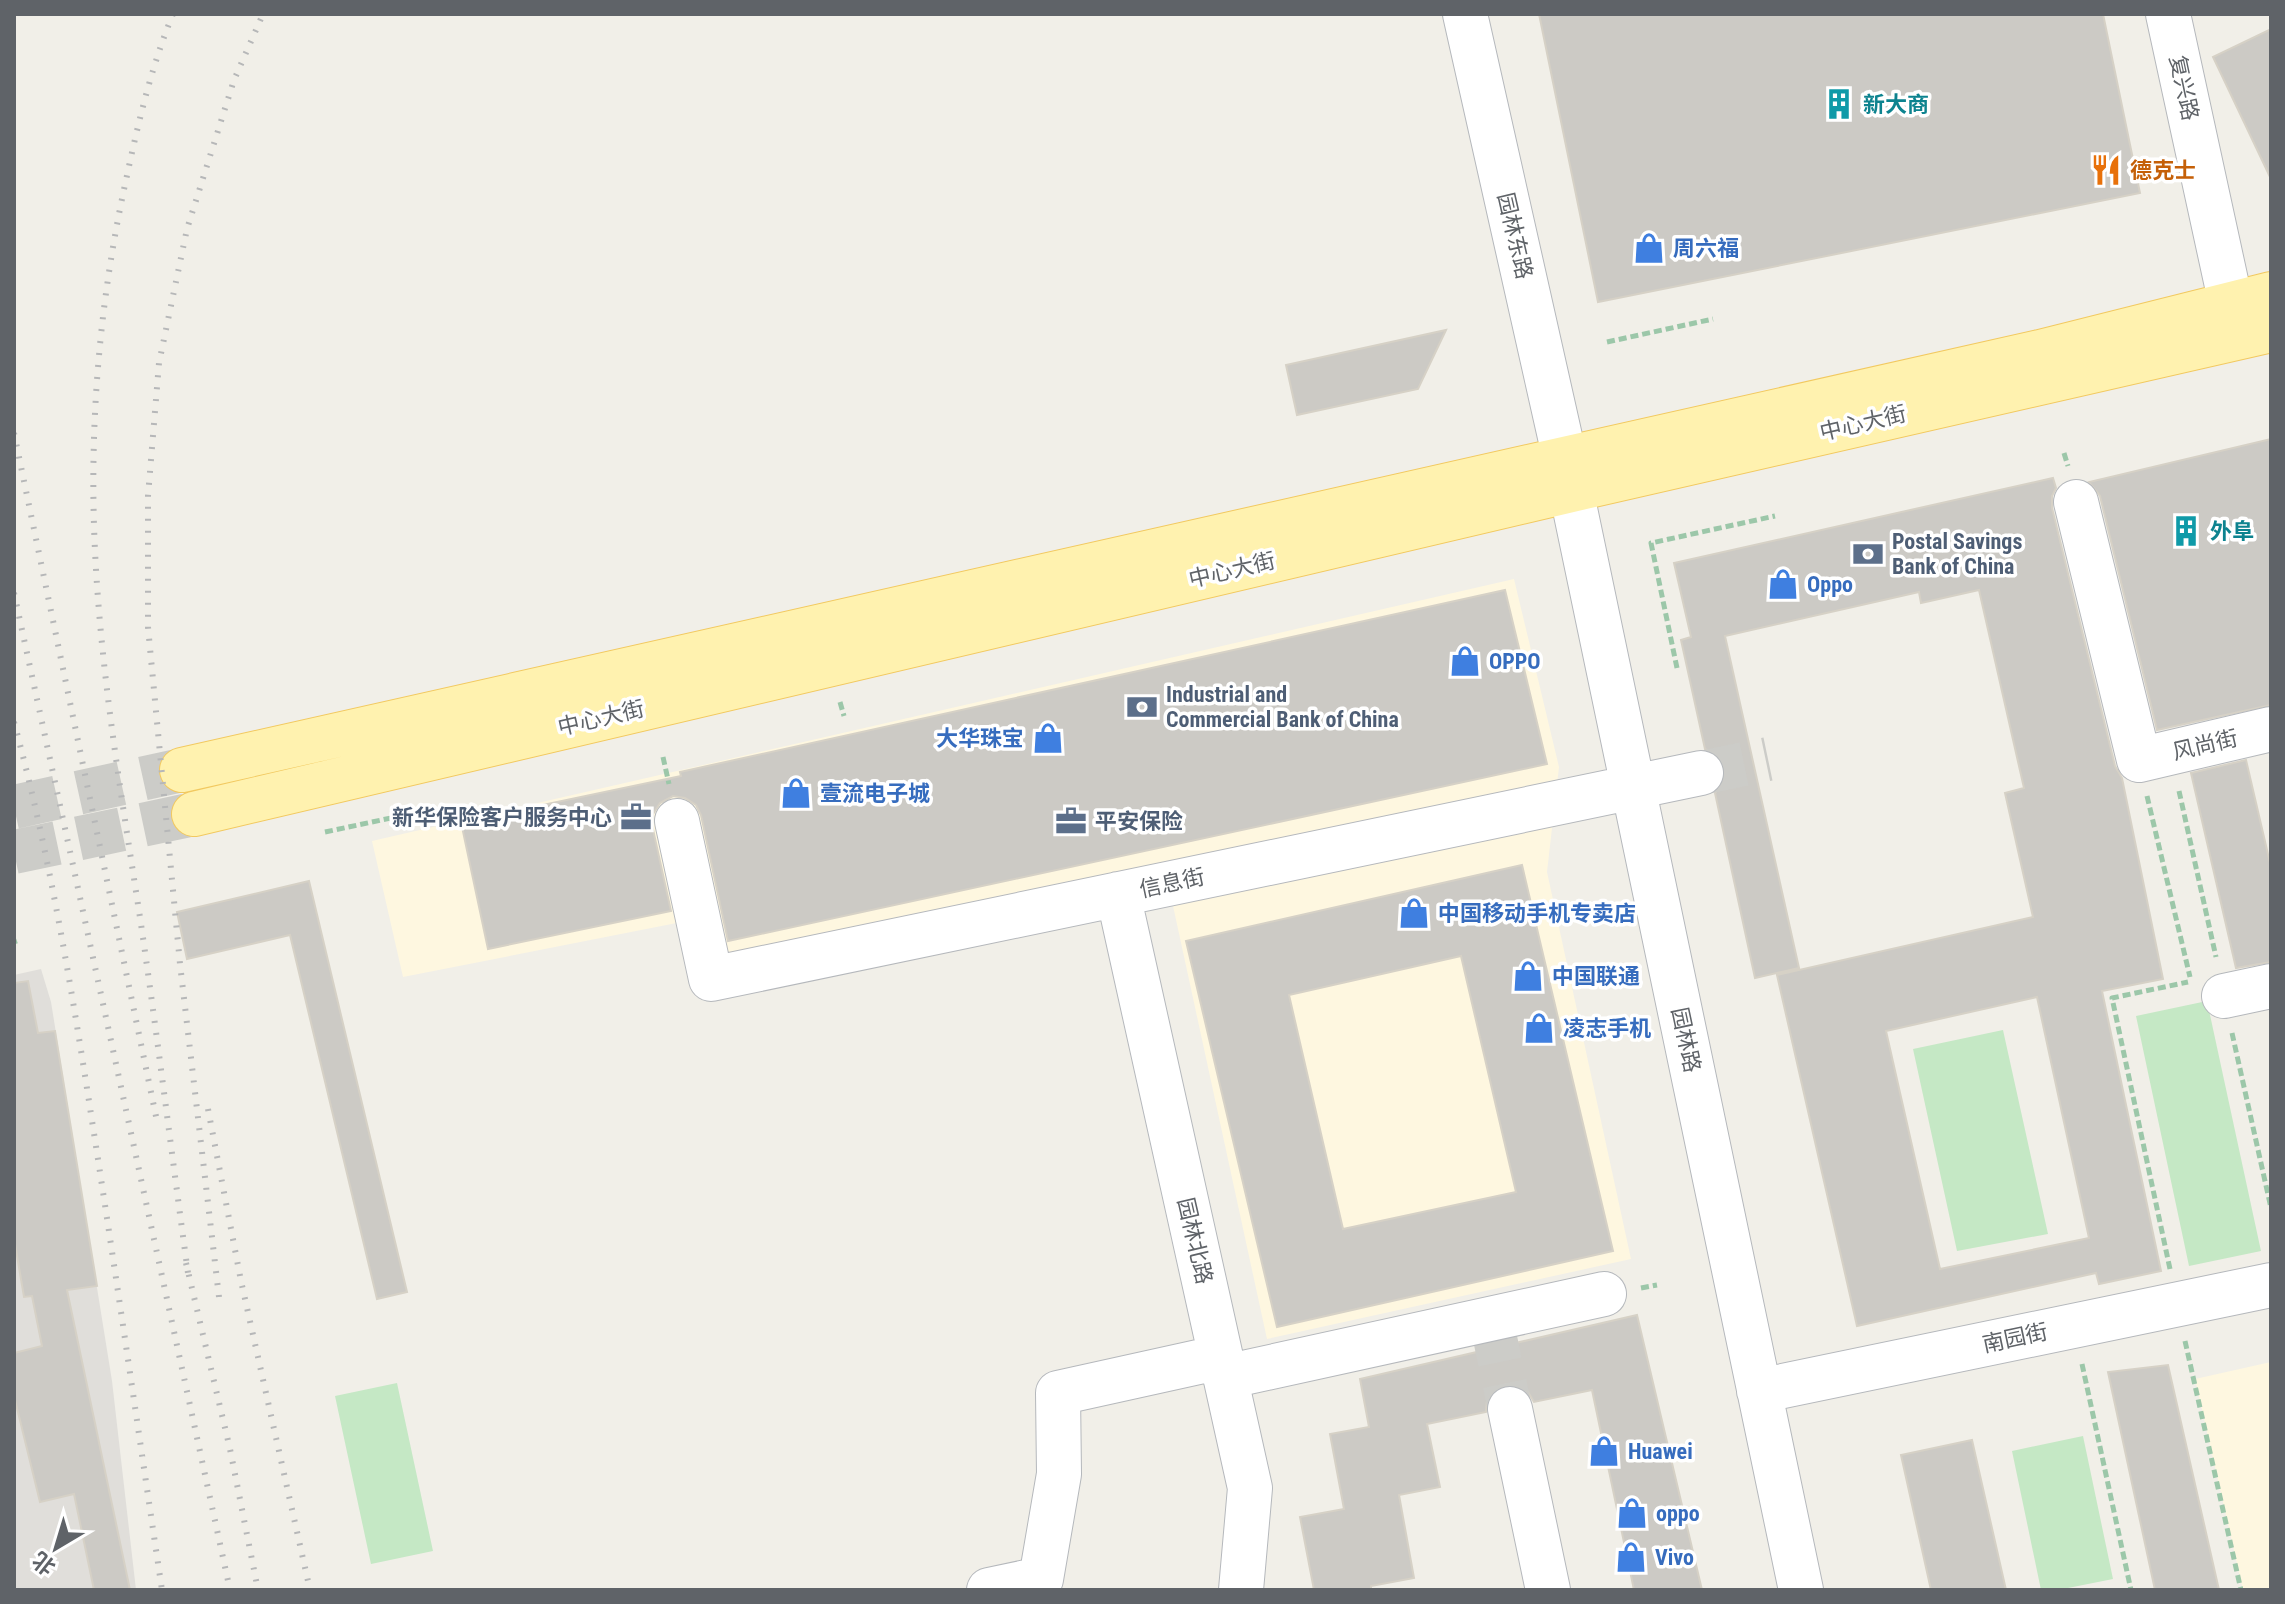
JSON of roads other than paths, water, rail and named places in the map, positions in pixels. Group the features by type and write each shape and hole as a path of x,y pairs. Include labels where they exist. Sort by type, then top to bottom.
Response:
{"main road":[{"name":"中心大街","path":"194,814 1568,474 2251,299"},
{"name":"中心大街","path":"182,770 1568,474 2271,330"}],"street":[{"name":"园林东路","path":"1465,14 1568,474"},
{"name":"复兴路","path":"2175,17 2251,299"},
{"name":"园林路","path":"1568,474 1801,1590"},
{"name":"风尚街","path":"2076,502 2154,756 2271,729"},
{"name":"信息街","path":"677,821 711,979 1701,773"},
{"name":"园林北路","path":"1118,894 1250,1488 1241,1590"},
{"path":"2224,996 2271,986"},
{"name":"南园街","path":"1759,1391 2271,1285"},
{"path":"989,1590 1041,1579 1059,1474 1058,1393 1223,1367 1604,1294"},
{"path":"1510,1409 1548,1590"}],"tunnel":[{"path":"1701,773 1768,759"},
{"path":"14,807 182,770"},
{"path":"14,852 194,814"},
{"path":"1491,1319 1510,1409"}],"railway":[{"path":"173,14 140,117 116,228 102,325 93,471 99,614 109,703 188,1273"},
{"path":"219,1297 180,964 148,627 148,496 159,363 187,229 234,80 263,14"},
{"path":"14,433 158,1126"},
{"path":"14,593 230,1590"},
{"path":"14,722 39,822 68,974 162,1590"},
{"path":"208,1109 241,1281 310,1590"},
{"path":"186,1263 230,1449 258,1590"}],"place":[{"name":"新大商","path":"1839,104"},
{"name":"德克士","path":"2106,170"},
{"name":"周六福","path":"1649,248"},
{"name":"外阜","path":"2186,531"},
{"name":"Postal Savings Bank of China","path":"1868,554"},
{"name":"Oppo","path":"1783,584"},
{"name":"OPPO","path":"1465,661"},
{"name":"Industrial and Commercial Bank of China","path":"1142,707"},
{"name":"大华珠宝","path":"1048,738"},
{"name":"壹流电子城","path":"796,793"},
{"name":"新华保险客户服务中心","path":"636,817"},
{"name":"平安保险","path":"1071,821"},
{"name":"中国移动手机专卖店","path":"1414,913"},
{"name":"中国联通","path":"1528,976"},
{"name":"凌志手机","path":"1539,1028"},
{"name":"Huawei","path":"1604,1451"},
{"name":"oppo","path":"1632,1513"},
{"name":"Vivo","path":"1631,1557"}]}
